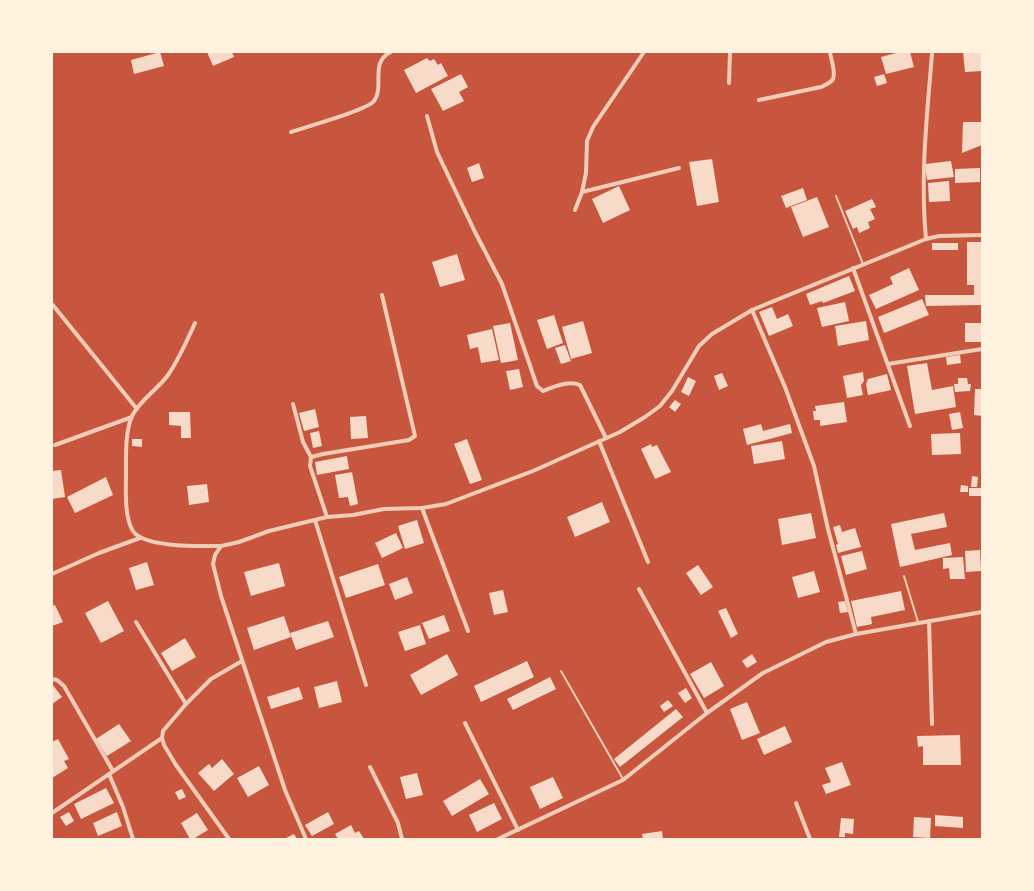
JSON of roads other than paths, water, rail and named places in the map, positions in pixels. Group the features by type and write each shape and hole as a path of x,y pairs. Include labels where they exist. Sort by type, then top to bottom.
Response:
{"street":[{"path":"291,132 359,110 374,102 378,94 379,69 382,58 391,52"},
{"path":"575,210 582,192 586,173 587,141 593,127 644,52"},
{"path":"729,83 730,52"},
{"path":"759,100 821,87 829,83 833,79 830,52"},
{"path":"926,239 923,209 924,151 932,54"},
{"path":"427,116 437,152 475,232 502,284 537,386 542,391 568,384 576,383 580,385 606,438"},
{"path":"582,192 679,168"},
{"path":"195,323 168,376 137,409 132,417 127,436 126,498 128,517 133,531 140,538 153,542 221,546 239,542 269,531 327,517 384,510 422,508 446,504 507,482 620,432 645,417 660,406 672,391 699,346 712,334 752,310 926,239 939,236 982,235"},
{"path":"853,268 910,426"},
{"path":"311,457 409,440 415,436 382,295"},
{"path":"52,304 137,409"},
{"path":"752,310 785,387 814,466 828,529 856,634"},
{"path":"888,364 982,349"},
{"path":"293,404 303,442 311,457 310,466 327,517"},
{"path":"56,445 132,417"},
{"path":"599,441 648,562"},
{"path":"422,508 468,631"},
{"path":"315,520 366,685"},
{"path":"52,574 98,553 140,538"},
{"path":"221,546 215,555 213,564 221,596 285,790 306,839"},
{"path":"639,589 707,712"},
{"path":"498,839 623,780 707,712 763,673 826,642 856,634 982,612"},
{"path":"136,622 186,704"},
{"path":"929,622 932,724"},
{"path":"229,839 176,765 164,745 162,738 163,731 211,678 242,661"},
{"path":"52,679 57,680 64,686 111,773 133,839"},
{"path":"465,723 518,830"},
{"path":"52,813 162,738"},
{"path":"370,767 398,823 402,839"},
{"path":"796,803 810,839"}],"lane":[{"path":"836,196 863,264"},
{"path":"904,576 919,624"},
{"path":"561,671 623,780"}]}
